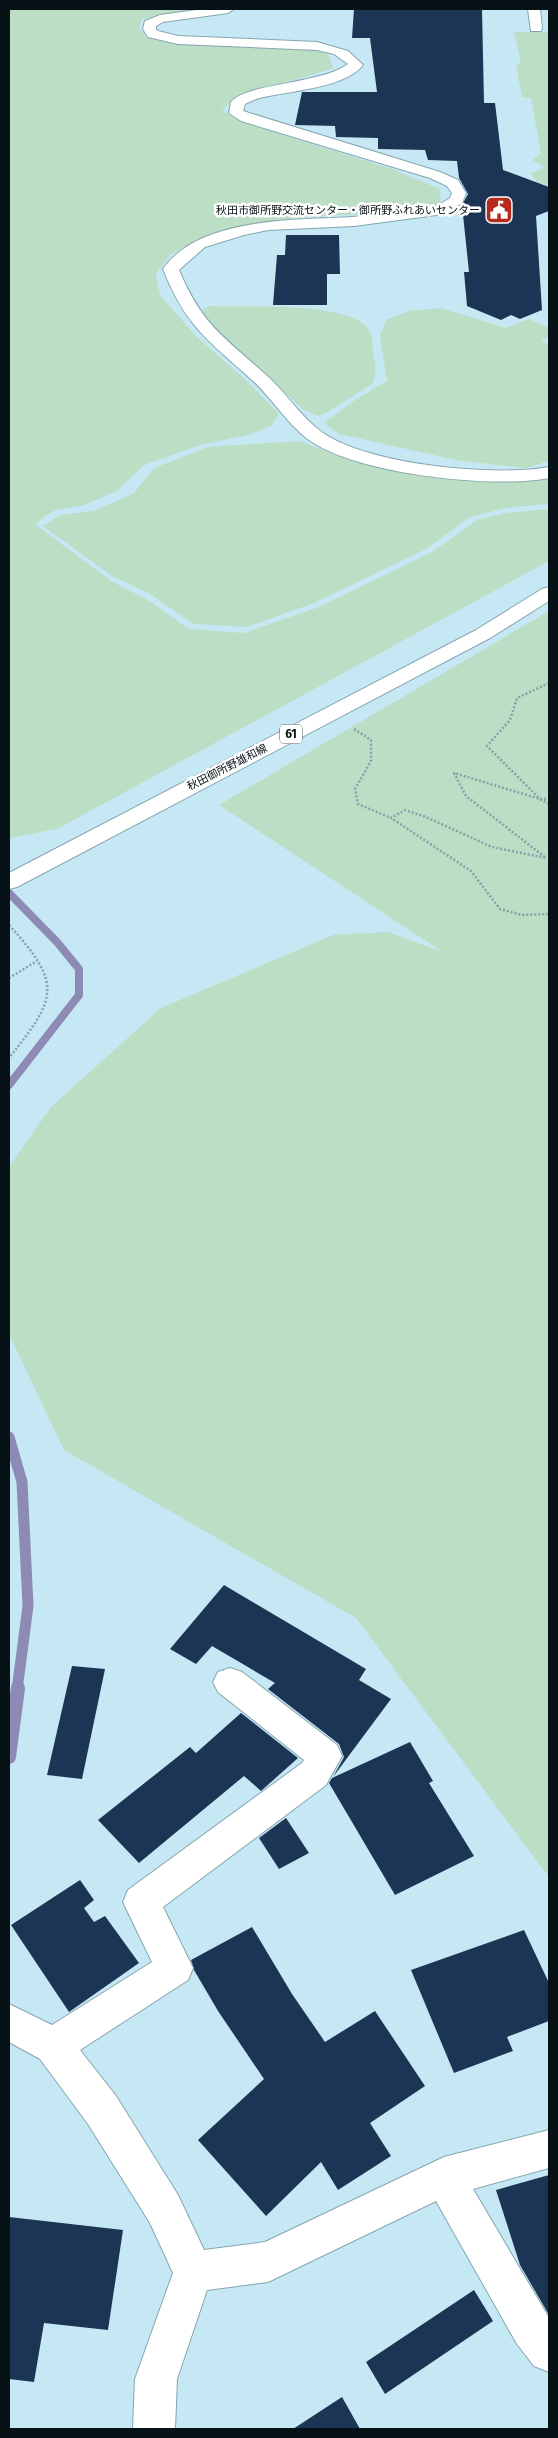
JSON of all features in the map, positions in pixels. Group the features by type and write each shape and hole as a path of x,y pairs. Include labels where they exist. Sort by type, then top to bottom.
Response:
{"street":[{"path":"228,9 160,19 150,24 149,29 153,34 178,40 308,45 338,50 350,56 356,65 351,71 327,79 249,95 238,102 236,113 246,118 435,175 454,183 459,193 457,200 444,209 354,221 268,225 200,244 171,269 188,308 211,336 268,386 296,420 313,436 328,444 372,460 412,467 510,478 549,473"},
{"path":"534,9 536,28"},
{"name":"秋田御所野雄和線","path":"9,882 483,634 549,593"},
{"path":"53,2046 175,1968 141,1902 314,1774 325,1756 230,1682"},
{"path":"9,2022 53,2046 102,2110 164,2209 193,2272 156,2379 154,2429"},
{"path":"193,2272 268,2262 444,2177 549,2149"},
{"path":"444,2177 532,2329 549,2350"}],"path":[{"path":"549,683 517,698 510,720 487,746 540,799 549,799"},
{"path":"329,714 371,740 371,761 355,789 358,804 391,818 471,871 500,909 522,915 549,914"},
{"path":"391,818 406,810 492,847 546,858 466,796 454,773 540,799 549,804"},
{"path":"9,925 45,973 48,998 28,1034 9,1058"},
{"path":"9,978 37,961"}],"green space":[{"path":"9,9 197,9 142,19 139,28 146,37 164,42 302,48 327,53 334,68 240,94 222,110 239,121 392,169 440,189 441,203 391,212 283,219 213,234 171,254 156,274 160,295 196,336 248,382 279,414 271,426 248,435 200,445 144,465 117,491 84,505 56,510 42,518 36,525 111,581 148,600 189,629 244,633 319,607 432,552 477,520 504,513 549,509 549,561 57,829 9,838"},
{"path":"514,32 549,32 549,186 537,182 531,173 545,168 533,160 541,153 531,98 522,97 516,64 521,63"},
{"path":"209,306 292,307 315,309 354,318 368,328 370,334 376,368 374,380 372,384 326,413 317,416 303,409 224,339 201,311"},
{"path":"441,308 506,328 529,319 549,328 549,337 541,341 549,345 549,461 526,468 461,461 339,434 324,423 355,400 387,381 380,336 386,320 409,311"},
{"path":"300,441 364,464 416,474 505,481 549,480 549,504 506,508 470,517 426,549 314,603 247,627 193,624 150,594 112,576 43,526 60,515 94,511 134,493 154,468 208,447"},
{"path":"549,611 549,1877 356,1618 64,1450 9,1334 9,1167 51,1107 161,1008 333,935 388,932 443,952 219,805"}],"building":[{"path":"354,9 482,9 484,103 495,103 503,170 549,187 549,211 536,216 542,310 520,319 511,315 501,320 467,306 464,272 469,272 462,205 468,194 459,178 457,161 428,160 425,150 378,149 378,138 336,137 335,126 295,125 302,92 377,92 370,38 352,38"},
{"path":"286,235 339,235 340,274 327,274 327,305 273,305 277,255 285,255"},
{"path":"224,1585 366,1669 359,1680 391,1699 333,1777 344,1757 339,1744 268,1689 275,1683 212,1646 196,1664 170,1649"},
{"path":"72,1666 105,1669 82,1779 47,1775"},
{"path":"241,1713 298,1758 261,1791 244,1776 139,1863 98,1820 190,1747 196,1753"},
{"path":"410,1742 433,1781 429,1783 474,1856 395,1895 329,1783 332,1778"},
{"path":"286,1818 309,1853 279,1869 259,1838"},
{"path":"80,1880 94,1900 84,1908 94,1922 105,1916 139,1963 69,2012 11,1925"},
{"path":"252,1927 292,1994 325,2042 375,2011 425,2086 370,2123 391,2156 338,2190 321,2162 266,2216 198,2140 264,2079 218,2011 194,1970 191,1960"},
{"path":"524,1930 549,1983 549,2021 507,2037 513,2051 454,2073 411,1970"},
{"path":"549,2175 549,2315 520,2265 496,2190"},
{"path":"9,2217 123,2230 108,2330 44,2323 34,2382 9,2379"},
{"path":"474,2290 493,2321 385,2394 366,2362"},
{"path":"342,2397 360,2429 293,2429"}],"waterway":[{"path":"9,893 57,942 79,969 79,995 9,1085"},
{"path":"9,1437 22,1482 28,1606 17,1690"},
{"path":"9,1757 18,1688"}],"place":[{"name":"秋田市御所野交流センター・御所野ふれあいセンター","path":"499,210"}]}
